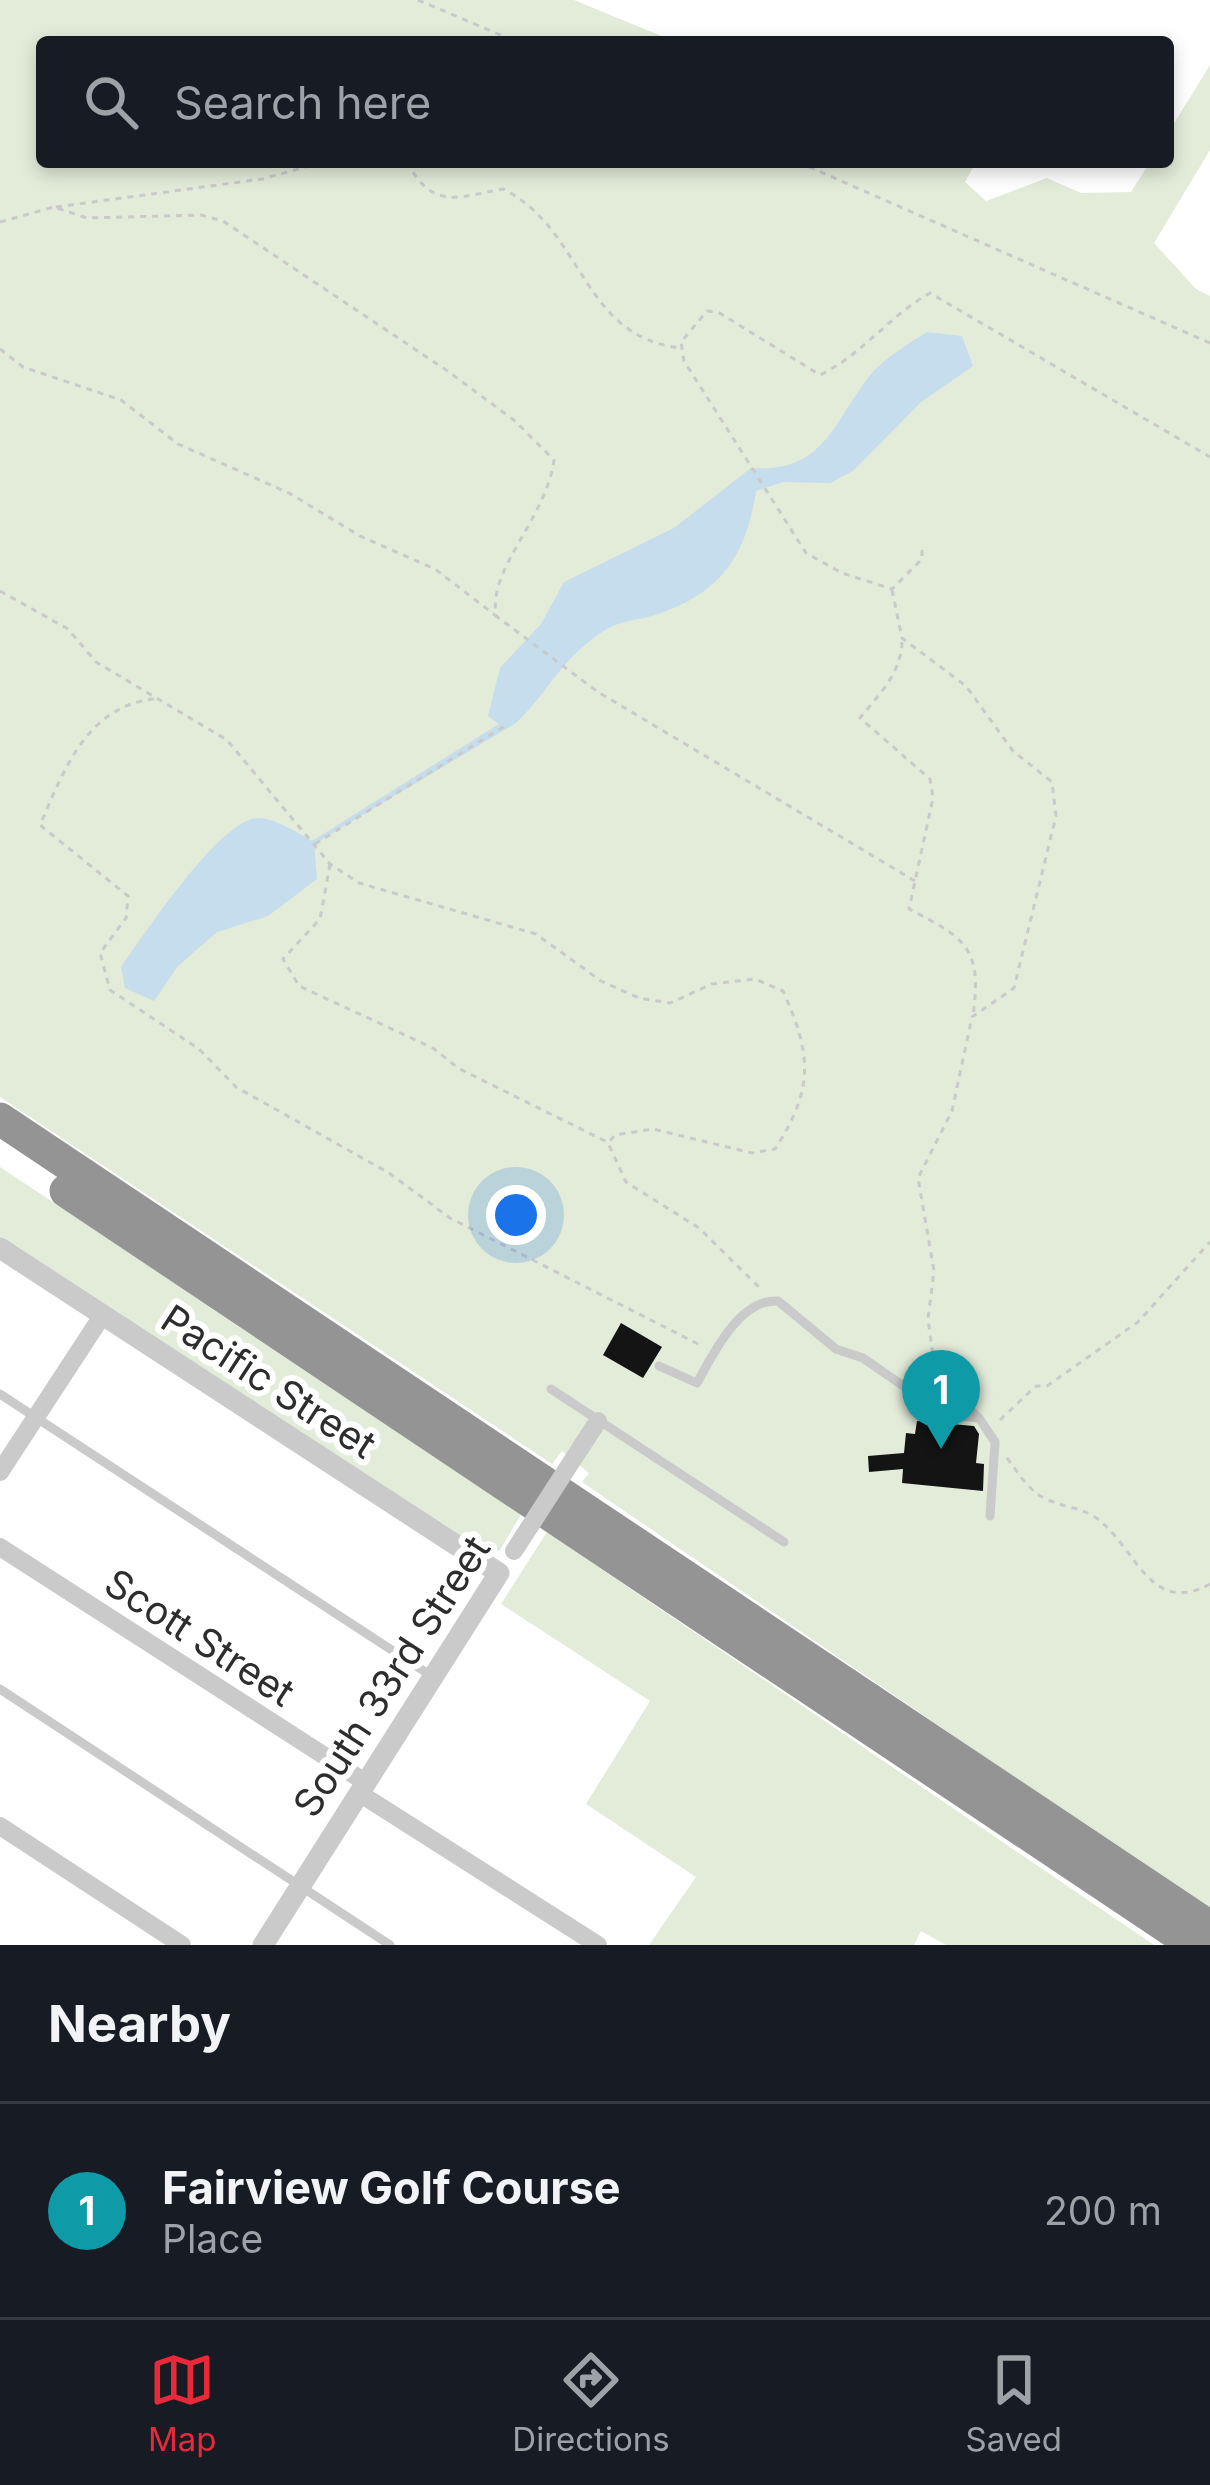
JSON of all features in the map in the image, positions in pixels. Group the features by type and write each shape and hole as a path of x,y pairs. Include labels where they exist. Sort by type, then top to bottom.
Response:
{"highway":[{"path":"0,1119 1210,1928"},
{"path":"0,1147 1194,1945"}],"street":[{"name":"Pacific Street","path":"0,1248 499,1574"},
{"path":"0,1472 102,1316"},
{"name":"South 33rd Street","path":"263,1945 598,1420"},
{"name":"Scott Street","path":"0,1547 598,1945"},
{"path":"0,1826 182,1945"}],"lane":[{"path":"659,1366 692,1384 750,1309 771,1299 836,1349 863,1358 915,1394"},
{"path":"915,1394 937,1383 989,1430 995,1442 990,1516"},
{"path":"551,1389 784,1542"},
{"path":"0,1394 433,1677"},
{"path":"915,1394 914,1412 979,1418"},
{"path":"0,1689 390,1945"}],"path":[{"path":"418,0 503,36"},
{"path":"0,222 54,207 262,179 302,168"},
{"path":"411,168 424,189 461,201 503,189 532,204 622,330 647,344 682,348"},
{"path":"812,168 1210,343"},
{"path":"54,207 87,218 201,215 223,221 358,308 543,445 554,460 551,480 530,531 497,580 496,616"},
{"path":"892,589 842,573 806,553 772,505 684,361 682,348 694,321 707,311 718,312 820,376 841,365 893,317 930,293 1210,457"},
{"path":"0,349 22,367 121,400 178,444 289,493 360,536 435,569 616,703 914,881"},
{"path":"892,589 922,559 922,550"},
{"path":"892,589 902,661 860,718 930,779 933,798 909,909 953,932 974,953 977,980 952,1112 918,1178 934,1271 928,1319 937,1383"},
{"path":"0,591 68,628 96,662 227,740 330,864 359,883 536,934 601,980 639,998 670,1003 712,984 755,979 782,991 804,1037 807,1080 791,1124 775,1149 752,1153 653,1129 615,1135 608,1142"},
{"path":"902,638 967,686 1013,751 1052,782 1057,816 1015,988 972,1017"},
{"path":"157,699 128,702 103,715 82,742 40,825 128,896 126,918 100,953 110,990 199,1049 236,1087 389,1173 435,1208 714,1352"},
{"path":"314,844 506,725"},
{"path":"330,864 320,919 283,959 299,986 433,1048 458,1068 608,1142 626,1182 699,1228 771,1299"},
{"path":"989,1430 1036,1385 1047,1385 1138,1322 1210,1242"},
{"path":"995,1442 1029,1488 1100,1521 1145,1578 1162,1590 1190,1593 1210,1584"}],"green space":[{"path":"0,0 574,0 661,36 36,36 36,168 973,168 965,182 986,201 1047,178 1081,193 1131,192 1146,168 1174,168 1174,123 1210,65 1210,150 1154,243 1196,289 1210,296 1210,1911 582,1482 589,1473 562,1451 552,1464 0,1097"},
{"path":"0,1167 522,1513 500,1550 485,1554 0,1240"},
{"path":"547,1532 1154,1945 946,1945 921,1931 914,1945 649,1945 696,1877 586,1804 650,1701 501,1604"}],"water":[{"path":"927,332 962,336 973,366 921,402 853,471 830,483 783,482 756,491 737,552 699,594 605,630 566,663 516,723 314,844 317,879 268,916 217,932 178,966 154,1001 125,988 121,967 185,880 225,836 244,822 260,818 312,841 499,724 488,716 500,668 541,624 564,582 674,528 751,468 795,463 810,454 874,371"}],"building":[{"path":"621,1323 662,1347 643,1378 603,1355"},
{"path":"917,1421 974,1426 979,1434 976,1463 984,1464 983,1491 902,1483 903,1469 869,1472 868,1456 904,1453 906,1433 915,1434"}],"place":[{"name":"Fairview Golf Course","path":"941,1449"}]}
